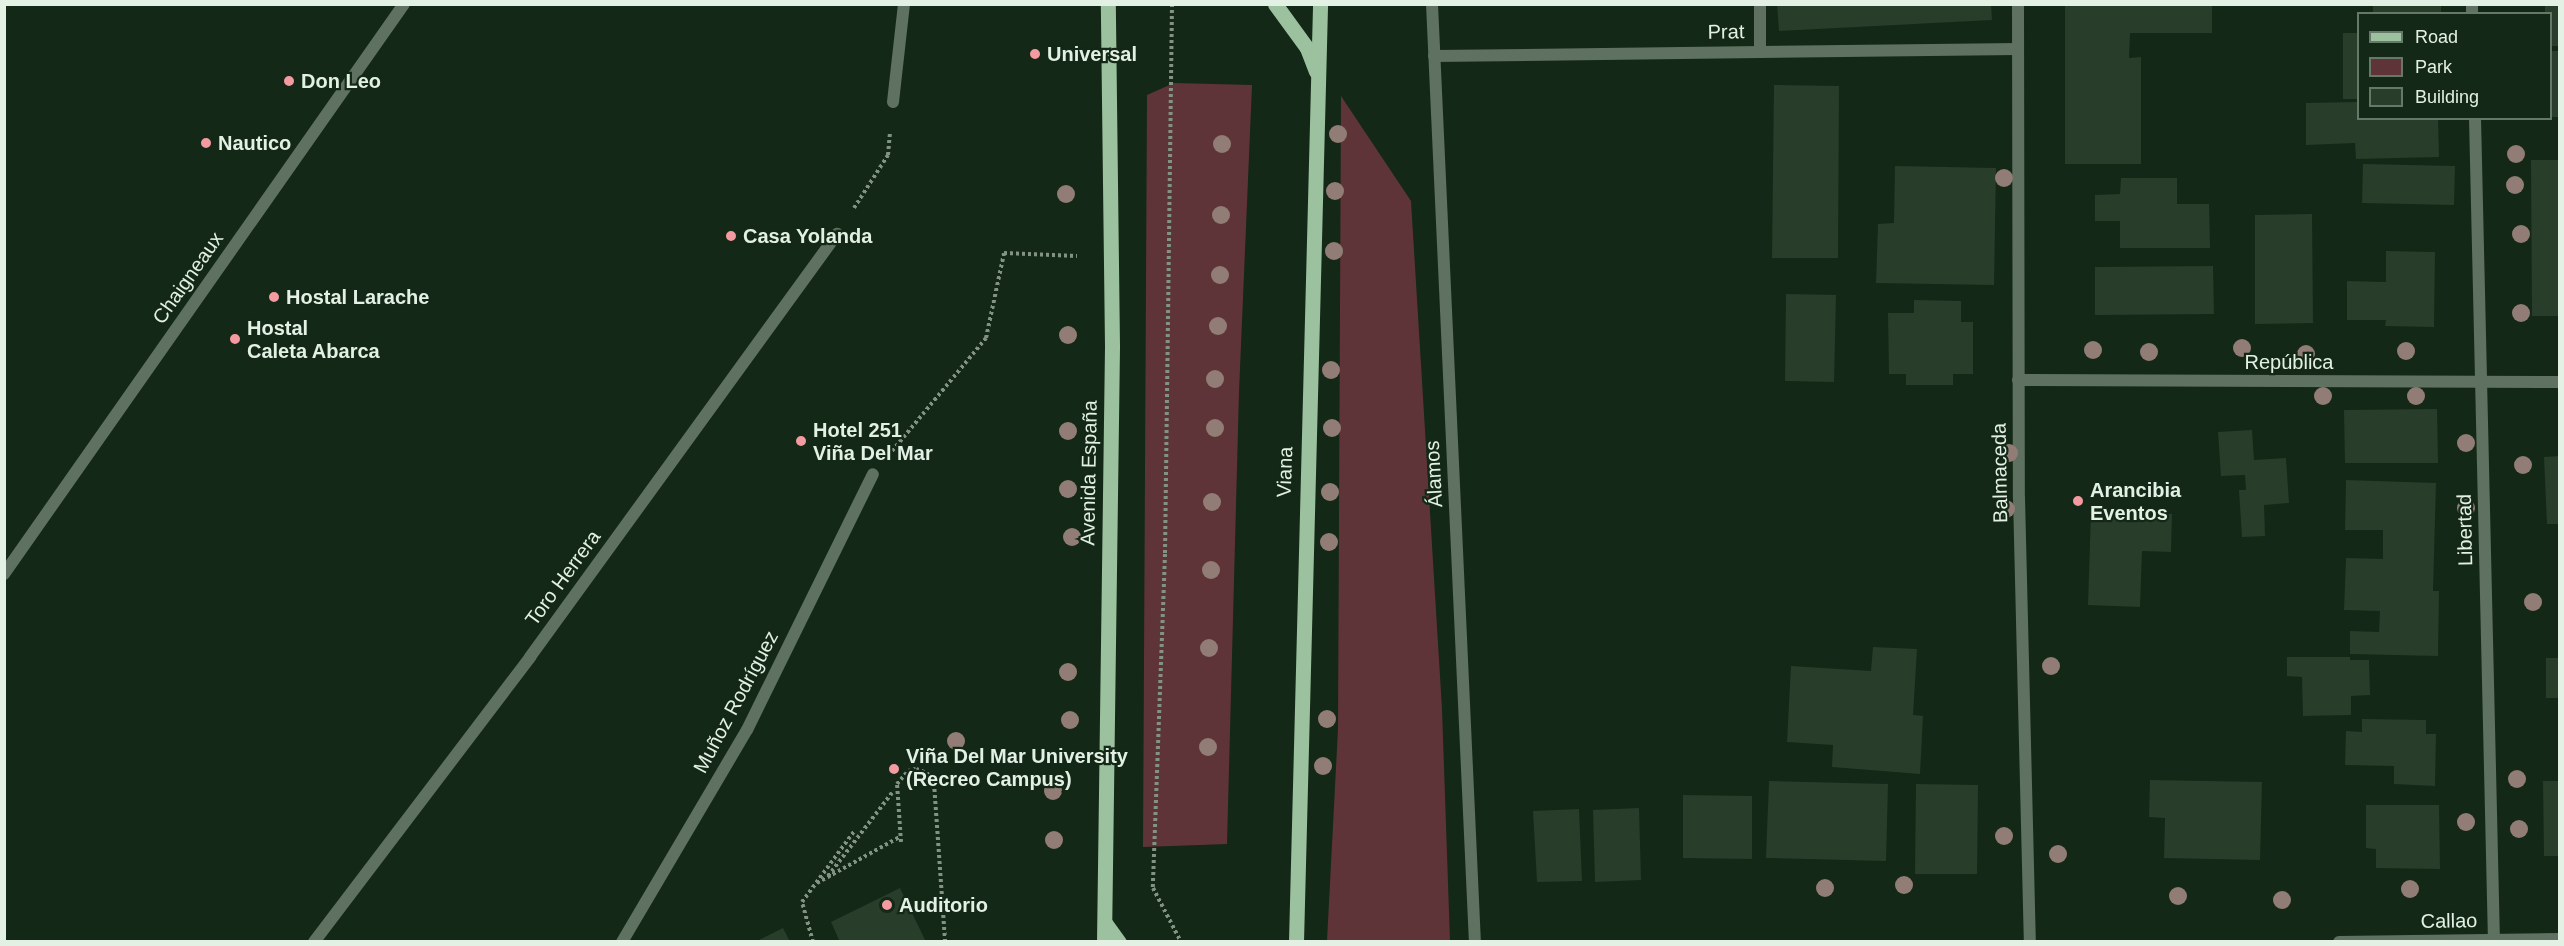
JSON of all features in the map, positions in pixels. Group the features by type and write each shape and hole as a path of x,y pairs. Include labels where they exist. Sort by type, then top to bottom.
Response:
{"main road":[{"name":"Avenida España","path":"1104,942 1111,258 1108,4"},
{"path":"1275,4 1307,48 1318,76"},
{"name":"Viana","path":"1296,936 1303,585 1320,4"},
{"path":"1105,923 1119,942"},
{"path":"1285,942 1296,936"}],"street":[{"name":"Chaigneaux","path":"4,574 404,4"},
{"path":"893,102 904,4"},
{"name":"Álamos","path":"1432,4 1475,942"},
{"path":"1760,4 1760,51"},
{"name":"Balmaceda","path":"2018,4 2018,380 2030,942"},
{"name":"Prat","path":"1434,56 2018,50"},
{"name":"Libertad","path":"2475,120 2494,940"},
{"name":"Toro Herrera","path":"314,942 530,657 837,234"},
{"name":"República","path":"2018,380 2559,382"},
{"name":"Muñoz Rodríguez","path":"622,942 747,730 873,474"},
{"name":"Callao","path":"2340,942 2559,939"}],"path":[{"path":"1172,4 1165,554 1153,888 1179,932 1181,942"},
{"path":"837,234 888,155 893,102"},
{"path":"873,474 986,338 1004,253 1111,258"},
{"path":"901,842 897,784 908,771 916,770 927,773 934,783 945,942"},
{"path":"828,876 892,793"},
{"path":"813,942 802,902 855,830"},
{"path":"814,885 901,836"}],"green space":[{"path":"1174,83 1252,85 1239,392 1227,844 1143,847 1147,95"},
{"path":"1341,96 1411,201 1442,709 1450,941 1327,941 1338,729"}],"building":[{"path":"1777,4 1991,4 1992,20 1779,31"},
{"path":"2065,4 2212,4 2212,33 2130,33 2129,58 2141,57 2141,164 2065,164"},
{"path":"2373,4 2441,4 2441,12 2373,12"},
{"path":"2545,4 2560,4 2560,46 2552,46 2552,12 2545,12"},
{"path":"2343,33 2357,33 2357,99 2343,99"},
{"path":"2552,51 2560,51 2560,117 2552,117"},
{"path":"1774,85 1839,86 1838,258 1772,258"},
{"path":"2357,102 2357,120 2438,120 2439,157 2356,159 2355,143 2306,145 2306,103"},
{"path":"2531,160 2560,160 2560,316 2532,316"},
{"path":"2363,164 2455,166 2454,205 2362,203"},
{"path":"1895,166 1996,168 1994,285 1876,283 1878,224 1894,223"},
{"path":"2121,178 2177,178 2177,204 2209,204 2210,248 2120,248 2120,221 2095,221 2095,195 2120,194"},
{"path":"2312,214 2313,323 2255,324 2255,215"},
{"path":"2386,251 2435,252 2434,327 2385,326 2386,320 2347,320 2347,281 2386,282"},
{"path":"2213,266 2214,314 2095,315 2095,267"},
{"path":"1786,294 1836,295 1834,382 1785,381"},
{"path":"1914,300 1961,301 1961,322 1973,322 1973,374 1953,374 1953,385 1906,385 1906,374 1889,374 1888,313 1914,313"},
{"path":"2437,409 2438,463 2345,463 2344,410"},
{"path":"2252,430 2254,460 2286,458 2289,503 2264,505 2265,536 2242,537 2239,490 2246,490 2245,475 2221,476 2218,432"},
{"path":"2560,456 2560,524 2547,524 2544,457"},
{"path":"2346,480 2436,483 2433,591 2439,591 2438,656 2350,654 2350,631 2379,632 2380,611 2344,610 2346,558 2383,559 2383,530 2345,530"},
{"path":"2091,511 2172,514 2171,552 2142,551 2140,607 2088,605"},
{"path":"1873,647 1917,649 1913,715 1923,716 1920,774 1832,767 1833,745 1787,742 1791,666 1871,671"},
{"path":"2287,657 2350,657 2350,660 2369,660 2370,695 2351,696 2351,715 2303,716 2302,677 2287,676"},
{"path":"2546,658 2560,658 2560,698 2546,698"},
{"path":"2362,719 2426,720 2426,734 2436,734 2435,786 2394,784 2394,766 2345,765 2346,731 2362,732"},
{"path":"2150,780 2262,782 2260,860 2164,858 2165,818 2149,817"},
{"path":"1769,781 1888,784 1886,861 1766,858"},
{"path":"2543,781 2560,781 2560,856 2544,856"},
{"path":"1916,784 1978,785 1977,874 1915,874"},
{"path":"1683,795 1752,796 1752,859 1683,858"},
{"path":"2366,805 2439,805 2440,869 2376,868 2376,849 2366,848"},
{"path":"1639,808 1641,880 1595,882 1593,810"},
{"path":"1579,809 1582,881 1537,882 1533,811"},
{"name":"Auditorio","path":"900,888 926,942 840,942 831,922"},
{"path":"783,928 790,942 755,942"}],"place":[{"name":"Universal","path":"1035,54"},
{"name":"Don Leo","path":"289,81"},
{"name":"Nautico","path":"206,143"},
{"name":"Casa Yolanda","path":"731,236"},
{"name":"Hostal Larache","path":"274,297"},
{"name":"Hostal Caleta Abarca","path":"235,339"},
{"name":"Hotel 251 Viña Del Mar","path":"801,441"},
{"name":"Arancibia Eventos","path":"2078,501"},
{"name":"Viña Del Mar University (Recreo Campus)","path":"894,769"},
{"name":"Auditorio","path":"887,905"}]}
